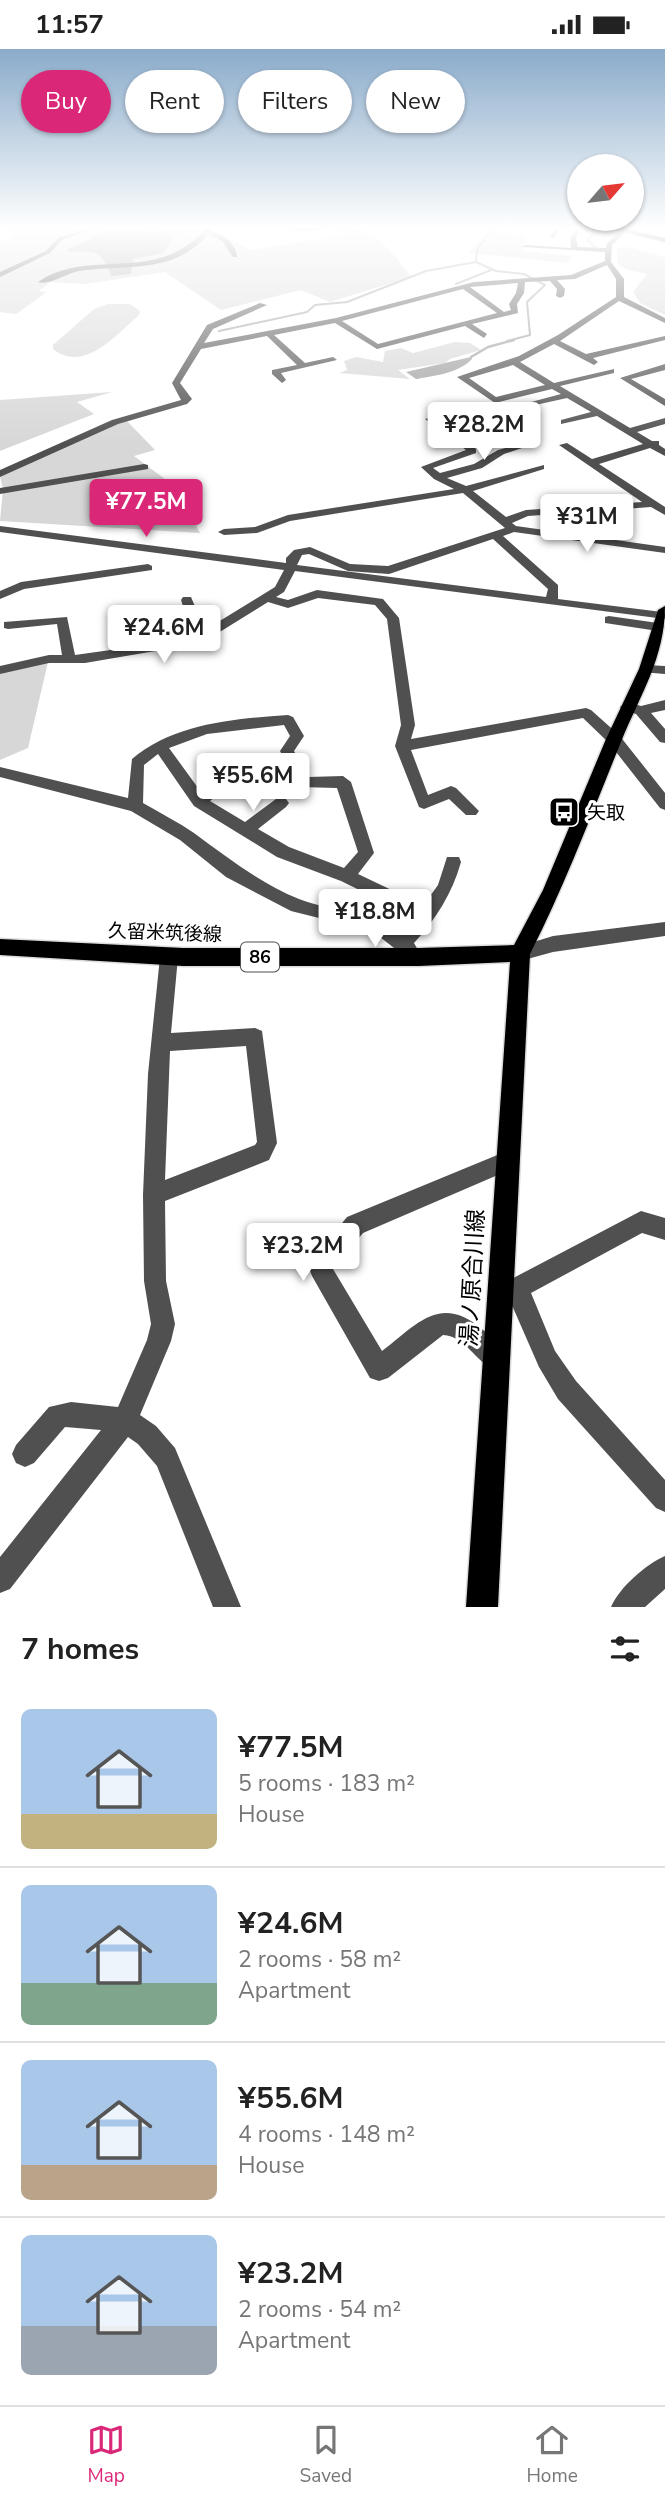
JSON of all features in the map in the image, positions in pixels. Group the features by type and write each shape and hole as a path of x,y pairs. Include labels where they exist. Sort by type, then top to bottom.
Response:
{"main road":[{"path":"520,953 552,892 614,739 634,709 663,620"},
{"name":"久留米筑後線","path":"0,947 169,957 419,957 520,953"},
{"name":"湯ノ原合川線","path":"482,1607 495,1358 508,1294 507,1161 520,953"}],"street":[{"path":"198,347 270,335 412,300"},
{"path":"483,300 501,313"},
{"path":"336,320 377,347 515,311 513,305 516,300"},
{"path":"611,371 495,400 461,377 488,372 555,341 616,300"},
{"path":"622,300 665,321"},
{"path":"0,474 115,422 184,402 187,399 176,383 210,327 263,305"},
{"path":"465,323 484,336"},
{"path":"270,335 303,366"},
{"path":"588,359 665,339"},
{"path":"555,341 665,403"},
{"path":"282,380 275,372 333,360"},
{"path":"512,361 665,453"},
{"path":"624,378 665,367"},
{"path":"534,404 569,395"},
{"path":"462,443 509,429 477,407 430,419 462,443 473,451 426,467 438,477 465,491 508,525 590,534 665,550"},
{"path":"564,422 598,413"},
{"path":"629,431 665,421"},
{"path":"592,463 665,440"},
{"path":"438,477 478,466 501,451 531,442"},
{"path":"564,445 665,512"},
{"path":"0,491 144,467"},
{"path":"224,532 257,530 288,518 465,491 540,467"},
{"path":"0,670 49,659 147,650 202,638 244,609 280,589 289,572 292,558 298,552 310,550 348,567 389,570 495,535 526,513 653,504"},
{"path":"0,529 289,572 551,602 663,620"},
{"path":"0,535 663,620"},
{"path":"495,535 554,588 551,602"},
{"path":"0,595 21,586 148,569"},
{"path":"268,598 288,604 317,594 379,602 393,618 408,725 402,746 424,803 451,792 471,811"},
{"path":"187,600 202,638"},
{"path":"131,611 147,650"},
{"path":"8,625 63,620 69,659"},
{"path":"646,669 665,670"},
{"path":"634,709 665,705"},
{"path":"634,709 665,738"},
{"path":"402,746 586,713 614,739 665,804"},
{"path":"135,806 137,763 174,738 247,723 288,720 297,736 286,751 304,783 343,782 366,853 347,876"},
{"path":"160,746 199,802 283,852 347,876 396,900 422,922"},
{"path":"0,772 135,806 186,836 232,872 286,900 386,932 419,957"},
{"path":"199,802 226,781"},
{"path":"246,830 281,803"},
{"path":"402,944 422,922 446,887 453,862"},
{"path":"520,953 553,944 665,929"},
{"path":"0,1579 125,1420 163,1324 155,1281 154,1195 158,1074 169,957"},
{"path":"154,1195 262,1153 267,1143 256,1038 162,1042"},
{"path":"495,1358 468,1332 450,1322 439,1323 379,1369 320,1269 355,1225 507,1161"},
{"path":"665,1229 641,1222 508,1294 567,1391 665,1499"},
{"path":"25,1454 58,1416 71,1414 125,1420 146,1435 166,1457 228,1607"},
{"path":"625,1607 665,1570"}],"shaded area":[{"path":"0,300 36,300 16,314 0,312"},
{"path":"206,300 262,300 221,310"},
{"path":"638,300 665,300 665,315"},
{"path":"108,304 130,304 140,311 139,315 110,341 88,354 76,357 53,349 53,345 94,309"},
{"path":"455,342 470,343 481,350 445,363 398,370 410,379 339,373 347,370 344,361 356,357 383,362 385,351 401,348 413,353"},
{"path":"471,357 467,364 460,368 438,375 416,379 406,372"},
{"path":"112,392 77,402 94,414 0,451 0,400"},
{"path":"127,421 155,450 134,456 177,488 200,533 0,521 3,489 0,476 111,423"},
{"path":"48,662 28,748 0,760 0,673"}],"waterway":[{"path":"219,331 307,312 315,305 353,300"},
{"path":"507,341 530,335 527,302 529,300"},
{"path":"471,357 488,347 514,340"}],"place":[{"name":"矢取","path":"564,812"}]}
